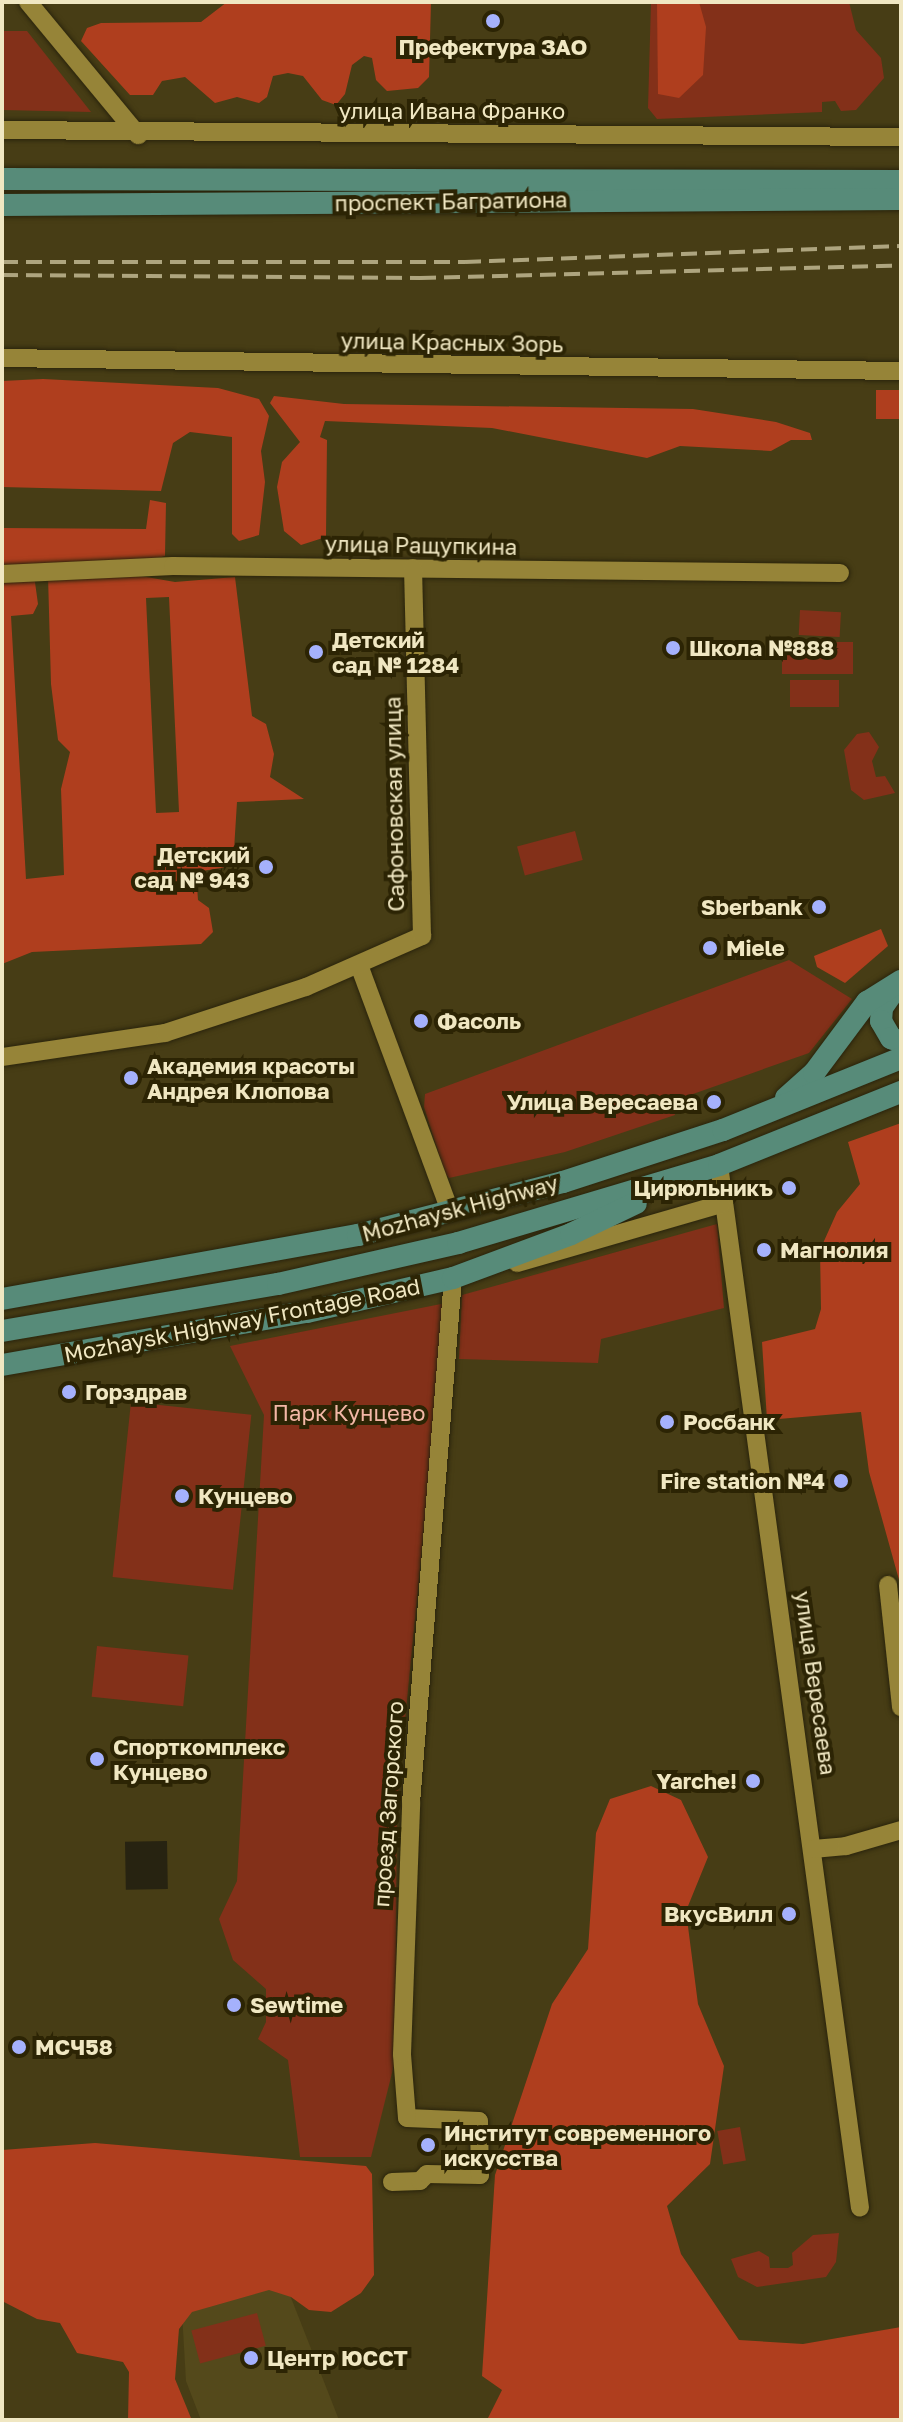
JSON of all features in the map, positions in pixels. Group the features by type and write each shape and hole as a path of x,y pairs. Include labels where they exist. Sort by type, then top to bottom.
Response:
{"main road":[{"name":"проспект Багратиона","path":"2,179 901,181"},
{"name":"проспект Багратиона","path":"2,205 901,199"},
{"path":"901,981 881,1012 885,1030 901,1042"},
{"path":"758,1116 814,1073 867,1002 901,981"},
{"name":"Mozhaysk Highway","path":"2,1299 267,1254 450,1211 622,1164 758,1116 901,1058"},
{"name":"Mozhaysk Highway","path":"2,1331 355,1267 694,1174 901,1092"},
{"name":"Mozhaysk Highway Frontage Road","path":"2,1365 307,1312 480,1271 571,1234 694,1174"}],"street":[{"path":"28,2 138,135"},
{"name":"улица Ивана Франко","path":"2,130 138,135 901,137"},
{"name":"улица Красных Зорь","path":"2,358 901,371"},
{"name":"улица Ращупкина","path":"2,574 134,566 840,573"},
{"name":"Сафоновская улица","path":"2,1057 165,1033 241,1010 359,965 422,936 413,568"},
{"path":"359,965 450,1211"},
{"name":"улица Вересаева","path":"719,1165 860,2208"},
{"path":"480,1271 562,1253 722,1204"},
{"name":"проезд Загорского","path":"392,2182 420,2181 427,2174 480,2175 479,2121 407,2118 402,2054 411,1803 453,1278"},
{"path":"888,1585 901,1707"},
{"path":"813,1849 846,1846 901,1830"}],"shaded area":[{"path":"227,2 431,2 429,77 418,88 387,91 376,80 372,58 364,56 352,65 345,94 336,105 322,100 303,76 288,73 273,76 267,97 259,103 237,97 215,103 185,77 162,81 153,95 130,95 81,41 87,28 101,23 201,22"},
{"path":"657,2 699,2 706,27 703,75 679,98 658,94"},
{"path":"43,379 218,388 259,399 269,416 261,451 265,482 259,535 239,541 232,534 232,437 190,432 173,443 161,491 2,487 2,381"},
{"path":"876,390 901,390 901,419 876,419"},
{"path":"274,396 344,404 693,409 776,422 810,433 812,440 791,440 771,451 680,446 647,458 492,428 325,421 320,437 327,440 326,537 301,545 284,531 277,487 282,462 300,442 270,403"},
{"path":"150,500 166,503 165,556 145,562 2,568 2,528 146,529"},
{"path":"34,575 38,604 33,614 11,616 26,879 64,875 61,789 70,752 58,740 51,684 48,576 135,575 175,582 235,577 252,716 266,724 274,754 270,777 304,799 237,802 233,866 196,872 198,900 209,908 213,932 201,944 32,952 2,964 2,579","holes":["169,597 179,812 156,813 146,598"]},
{"path":"881,929 888,946 845,983 817,967 814,956"},
{"path":"901,1123 901,1587 869,1472 861,1412 767,1420 762,1342 815,1329 821,1309 820,1250 837,1212 860,1184 848,1142"},
{"path":"651,1786 681,1800 708,1857 686,1911 698,2004 724,2066 710,2164 667,2206 681,2254 739,2340 803,2344 901,2327 901,2420 487,2420 502,2390 482,2376 495,2175 552,2004 588,1949 596,1833 610,1799"},
{"path":"167,1841 168,1889 126,1890 125,1842"},
{"path":"95,2143 366,2166 372,2174 374,2275 361,2293 331,2312 309,2310 291,2297 269,2290 192,2312 179,2329 175,2379 191,2418 128,2420 129,2372 123,2362 77,2353 60,2323 37,2319 2,2301 2,2150"},
{"name":"Центр ЮССТ","path":"179,2261 277,2262 339,2420 201,2420 186,2381"}],"green space":[{"path":"651,2 849,2 856,30 881,58 884,78 856,110 841,111 835,101 822,102 822,112 657,119 648,108"},
{"path":"2,31 27,31 91,112 2,110"},
{"path":"800,610 841,612 840,637 799,635"},
{"path":"782,642 853,642 853,674 782,674"},
{"path":"790,680 839,680 839,707 790,707"},
{"path":"869,732 879,747 872,761 876,777 885,776 895,793 864,800 851,790 844,750 857,734"},
{"path":"575,831 583,860 525,876 517,847"},
{"path":"789,960 852,999 809,1053 693,1094 687,1103 673,1108 675,1115 565,1152 449,1178 445,1173 424,1107 425,1094"},
{"path":"717,1224 724,1308 601,1339 598,1363 459,1359 462,1295"},
{"name":"Парк Кунцево","path":"446,1303 397,1802 395,2061 371,2157 300,2157 288,2060 258,2039 266,2022 266,1989 233,1960 219,1919 237,1881 264,1415 230,1346"},
{"name":"Кунцево","path":"131,1402 251,1415 233,1590 113,1577"},
{"path":"97,1646 188,1656 183,1706 92,1697"},
{"path":"740,2127 746,2160 723,2164 717,2131"},
{"path":"839,2233 836,2262 826,2277 757,2287 738,2277 731,2259 759,2251 769,2257 770,2268 788,2268 793,2265 792,2253 813,2235"},
{"path":"257,2313 266,2346 200,2363 191,2331"}],"railway":[{"path":"2,262 465,262 901,246"},
{"path":"2,275 420,278 901,265"}],"place":[{"name":"Префектура ЗАО","path":"493,21"},
{"name":"Школа №888","path":"673,648"},
{"name":"Детский сад № 1284","path":"316,652"},
{"name":"Детский сад № 943","path":"266,867"},
{"name":"Sberbank","path":"819,907"},
{"name":"Miele","path":"710,948"},
{"name":"Фасоль","path":"421,1021"},
{"name":"Академия красоты Андрея Клопова","path":"131,1078"},
{"name":"Улица Вересаева","path":"714,1102"},
{"name":"Цирюльникъ","path":"789,1188"},
{"name":"Магнолия","path":"764,1250"},
{"name":"Горздрав","path":"69,1392"},
{"name":"Росбанк","path":"667,1422"},
{"name":"Fire station №4","path":"841,1481"},
{"name":"Кунцево","path":"182,1496"},
{"name":"Спорткомплекс Кунцево","path":"97,1759"},
{"name":"Yarche!","path":"753,1781"},
{"name":"ВкусВилл","path":"789,1914"},
{"name":"Sewtime","path":"234,2005"},
{"name":"МСЧ58","path":"19,2047"},
{"name":"Институт современного искусства","path":"428,2145"},
{"name":"Центр ЮССТ","path":"251,2358"}]}
